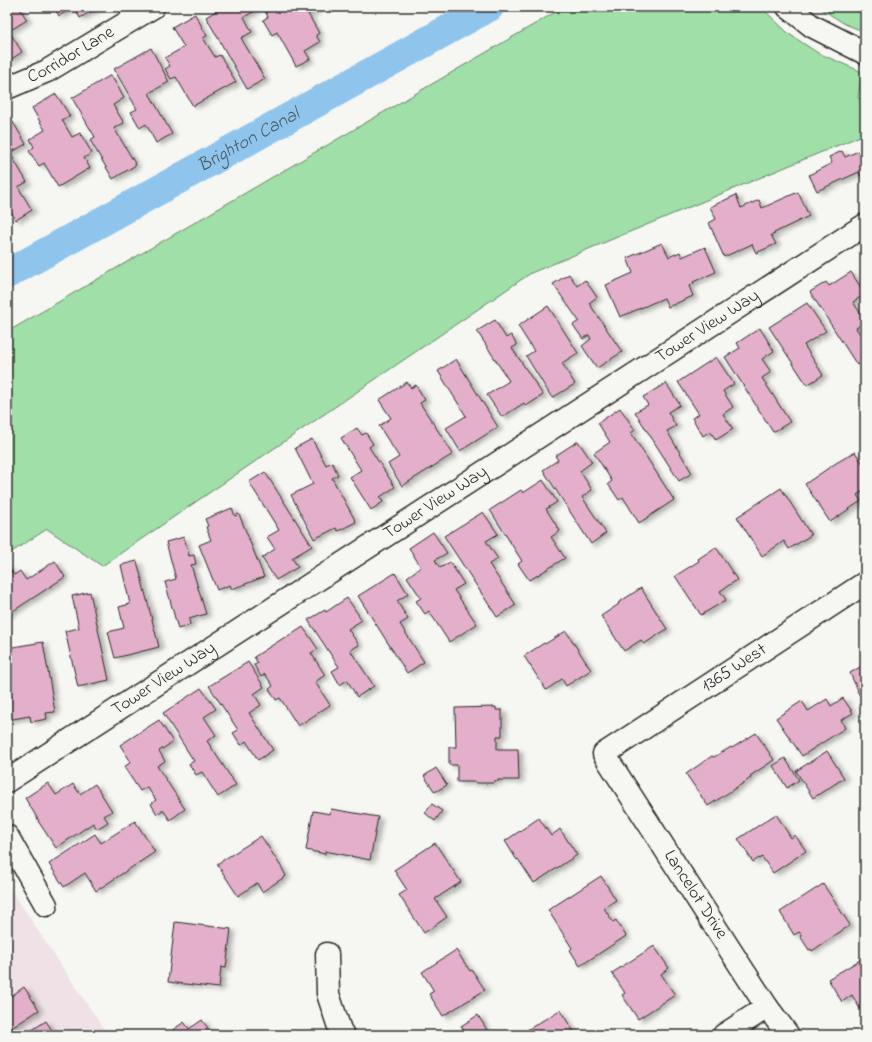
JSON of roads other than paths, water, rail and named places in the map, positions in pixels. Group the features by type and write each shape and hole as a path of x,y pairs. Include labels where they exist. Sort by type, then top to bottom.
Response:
{"street":[{"name":"Corridor Lane","path":"7,88 47,71 153,7"},
{"path":"788,7 812,26 865,53"},
{"name":"Tower View Way","path":"7,781 865,224"},
{"name":"1365 West","path":"604,754 865,583"},
{"name":"Lancelot Drive","path":"604,754 767,1007 788,1035"},
{"path":"7,836 46,905"},
{"path":"327,954 328,994 343,1035"},
{"path":"724,1035 767,1007"}],"waterway":[{"name":"Brighton Canal","path":"7,274 489,7"}]}
